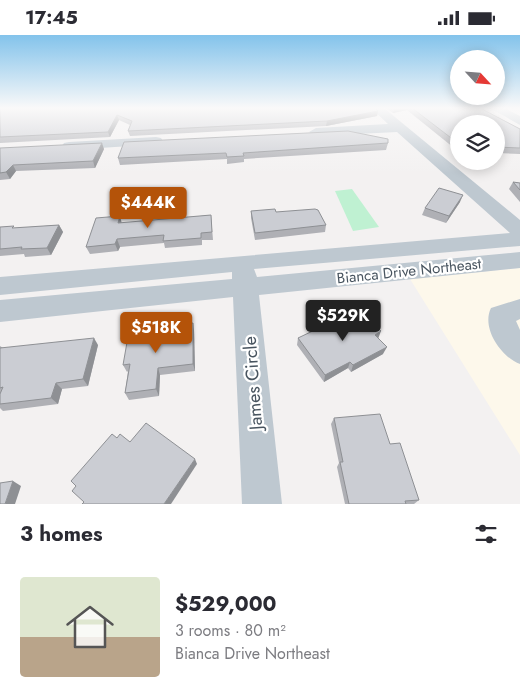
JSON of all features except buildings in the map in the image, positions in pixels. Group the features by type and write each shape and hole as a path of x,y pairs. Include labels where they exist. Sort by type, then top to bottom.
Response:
{"street":[{"path":"298,133 362,130"},
{"path":"402,130 520,231"},
{"path":"57,146 168,140"},
{"name":"Bianca Drive Northeast","path":"0,311 244,275 520,239"},
{"name":"Bianca Drive Northeast","path":"0,286 520,260"},
{"name":"James Circle","path":"244,275 262,504"},
{"path":"520,309 501,316 504,331 520,351"}],"shaded area":[{"path":"520,268 520,455 410,279"}],"green space":[{"path":"352,189 379,227 353,231 335,191"}]}
